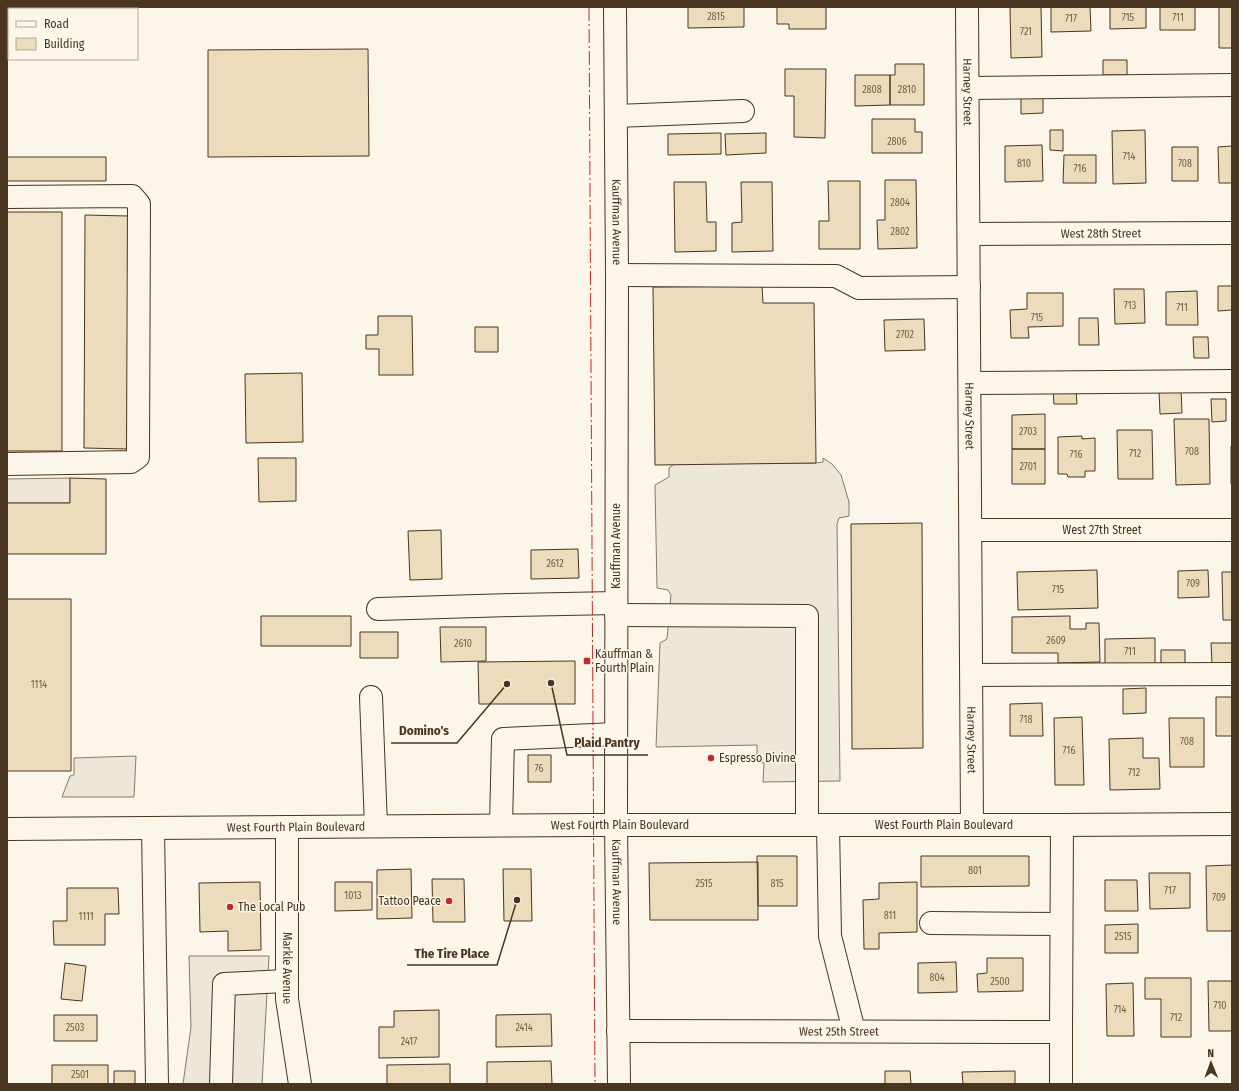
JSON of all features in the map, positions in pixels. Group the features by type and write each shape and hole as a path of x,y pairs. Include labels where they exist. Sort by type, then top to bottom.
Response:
{"street":[{"name":"Kauffman Avenue","path":"615,7 617,275 616,825 619,1084"},
{"name":"Harney Street","path":"967,7 970,287 972,825"},
{"path":"968,88 1232,85"},
{"path":"616,116 743,111"},
{"path":"7,197 132,196 139,204 138,457 131,462 7,464"},
{"name":"West 28th Street","path":"969,234 1232,234"},
{"path":"617,275 836,276 859,288 970,287"},
{"path":"970,383 1232,381"},
{"name":"West 27th Street","path":"971,530 1232,530"},
{"path":"378,609 513,605 807,616 818,825 830,936 854,1031"},
{"path":"972,675 1232,674"},
{"path":"371,697 376,826"},
{"path":"501,826 504,739 616,734"},
{"name":"West Fourth Plain Boulevard","path":"7,830 376,826 1232,824"},
{"path":"1062,825 1062,1084"},
{"name":"Markle Avenue","path":"287,827 287,999 300,1084"},
{"path":"153,828 157,1084"},
{"path":"932,923 1061,924"},
{"path":"221,1084 224,984 287,981"},
{"name":"West 25th Street","path":"618,1031 1061,1032"}],"shaded area":[{"path":"823,458 832,464 841,475 849,502 849,516 839,518 837,524 840,781 763,782 764,763 757,762 757,745 656,747 660,643 667,639 671,595 668,590 657,588 655,485 669,477 669,468 674,464 816,463 823,462"},
{"path":"70,478 70,503 7,503 7,479"},
{"path":"136,756 134,797 62,797 70,776 74,775 74,758"},
{"path":"189,956 269,956 262,1084 183,1084 191,1027"}],"building":[{"path":"688,7 744,7 744,27 688,28"},
{"path":"777,7 826,7 826,29 789,29 789,24 777,24"},
{"path":"1010,7 1041,7 1042,57 1011,58"},
{"path":"1051,7 1090,7 1091,31 1051,32"},
{"path":"1110,7 1146,7 1146,28 1110,29"},
{"path":"1160,7 1195,7 1195,30 1160,30"},
{"path":"1219,7 1232,7 1232,48 1219,48"},
{"path":"368,49 369,156 208,157 208,50"},
{"path":"1103,60 1127,60 1127,75 1103,75"},
{"path":"895,64 924,64 924,105 890,105 890,75 895,75"},
{"path":"785,69 826,69 825,138 794,137 794,96 785,96"},
{"path":"855,75 890,75 890,105 855,106"},
{"path":"1021,98 1043,98 1043,113 1021,114"},
{"path":"872,119 915,119 915,132 922,132 922,153 872,153"},
{"path":"1050,130 1063,130 1063,151 1050,150"},
{"path":"1145,130 1146,183 1113,184 1112,131"},
{"path":"721,133 721,154 668,155 668,134"},
{"path":"766,133 766,153 726,155 725,134"},
{"path":"1042,145 1043,181 1005,182 1005,146"},
{"path":"1232,146 1232,183 1219,183 1218,147"},
{"path":"1172,147 1198,147 1198,181 1172,181"},
{"path":"1064,155 1096,155 1096,183 1063,183"},
{"path":"7,157 106,157 106,181 7,181"},
{"path":"885,180 916,180 917,248 878,249 877,220 885,220"},
{"path":"828,181 860,181 860,249 819,249 819,221 829,221"},
{"path":"674,182 706,182 707,222 716,222 716,251 675,252"},
{"path":"741,182 772,182 773,251 732,252 732,223 742,222"},
{"path":"7,212 62,212 62,451 7,451"},
{"path":"85,215 128,216 128,449 84,448"},
{"path":"762,286 763,303 814,303 816,463 655,465 653,287"},
{"path":"1218,286 1232,286 1232,310 1218,311"},
{"path":"1114,289 1144,289 1145,323 1115,324"},
{"path":"1197,291 1198,325 1166,325 1166,292"},
{"path":"1027,293 1063,293 1063,326 1028,327 1029,338 1011,338 1010,310 1027,309"},
{"path":"378,316 412,316 413,375 379,375 379,349 366,349 366,335 378,335"},
{"path":"1079,318 1098,318 1099,345 1079,345"},
{"path":"924,319 925,350 885,351 884,320"},
{"path":"475,327 498,327 498,352 475,352"},
{"path":"1193,337 1208,337 1209,358 1194,358"},
{"path":"302,373 303,442 246,443 245,374"},
{"path":"1181,389 1182,413 1160,414 1159,390"},
{"path":"1053,390 1076,390 1077,404 1054,404"},
{"path":"1211,399 1226,399 1226,421 1212,422"},
{"path":"1045,414 1045,449 1012,449 1012,415"},
{"path":"1174,419 1209,419 1210,484 1176,485"},
{"path":"1117,430 1152,430 1153,479 1118,479"},
{"path":"1082,436 1082,439 1095,438 1095,471 1085,471 1085,477 1068,477 1067,474 1058,474 1058,437"},
{"path":"1232,446 1232,484 1231,484"},
{"path":"1012,449 1045,449 1045,484 1012,484"},
{"path":"258,458 296,458 296,501 259,502"},
{"path":"70,478 106,479 106,554 7,554 7,503 70,503"},
{"path":"922,523 923,748 852,749 851,524"},
{"path":"441,530 442,579 410,580 408,531"},
{"path":"578,549 579,578 531,579 531,550"},
{"path":"1097,570 1098,608 1018,610 1017,572"},
{"path":"1208,570 1209,597 1178,598 1178,571"},
{"path":"1222,572 1232,572 1232,620 1223,620"},
{"path":"7,599 71,599 71,771 7,771"},
{"path":"261,616 351,616 351,646 261,646"},
{"path":"1070,616 1070,629 1086,629 1086,623 1099,623 1100,662 1058,663 1058,653 1012,653 1012,617"},
{"path":"440,627 486,627 486,661 441,662"},
{"path":"360,632 398,632 398,658 360,658"},
{"path":"1155,638 1155,665 1105,665 1105,639"},
{"path":"1211,643 1232,643 1232,664 1212,664"},
{"path":"1161,650 1185,650 1185,664 1161,665"},
{"path":"575,661 575,704 479,704 478,662"},
{"path":"1146,688 1146,713 1123,714 1123,689"},
{"path":"1216,697 1232,697 1232,736 1216,736"},
{"path":"1042,703 1043,736 1010,736 1010,704"},
{"path":"1082,717 1084,785 1055,785 1054,718"},
{"path":"1169,718 1204,718 1204,767 1170,767"},
{"path":"1143,738 1143,758 1159,758 1160,789 1110,790 1109,739"},
{"path":"528,755 551,755 551,782 528,782"},
{"path":"757,856 797,856 797,906 758,906"},
{"path":"921,856 1029,856 1029,886 921,887"},
{"path":"758,862 758,920 650,920 649,863"},
{"path":"1232,865 1232,931 1207,931 1206,866"},
{"path":"411,869 412,918 377,919 377,870"},
{"path":"503,869 531,869 532,921 504,921"},
{"path":"1149,873 1190,873 1190,908 1150,909"},
{"name":"Tattoo Peace","path":"432,879 464,879 465,922 433,922"},
{"path":"1105,880 1137,880 1138,911 1105,911"},
{"name":"The Local Pub","path":"260,882 261,950 228,951 228,931 200,932 199,883"},
{"path":"335,882 372,882 372,910 335,911"},
{"path":"917,882 917,932 879,933 879,949 864,949 863,900 879,899 879,883"},
{"path":"67,888 118,888 119,914 105,914 105,945 54,945 53,921 67,921"},
{"path":"1138,924 1138,953 1105,953 1105,925"},
{"path":"987,958 1023,958 1023,991 978,992 977,974 987,973"},
{"path":"956,962 957,992 918,993 918,963"},
{"path":"65,963 86,966 82,1001 61,999"},
{"path":"1145,978 1191,978 1191,1037 1161,1037 1161,999 1145,999"},
{"path":"1208,981 1232,981 1232,1031 1209,1031"},
{"path":"1133,983 1134,1036 1107,1036 1106,984"},
{"path":"439,1010 439,1057 379,1058 379,1027 394,1027 394,1011"},
{"path":"551,1014 552,1046 496,1047 496,1015"},
{"path":"54,1015 97,1015 97,1041 54,1041"},
{"path":"551,1061 552,1084 487,1084 487,1062"},
{"path":"450,1064 450,1084 387,1084 387,1065"},
{"path":"52,1065 108,1065 108,1084 52,1084"},
{"path":"114,1071 135,1071 135,1084 114,1084"},
{"path":"885,1071 910,1071 911,1084 885,1084"},
{"path":"1015,1071 1015,1084 963,1084 962,1072"}],"power":[{"path":"589,7 595,1084"}],"place":[{"name":"Kauffman & Fourth Plain","path":"587,661"},
{"name":"Plaid Pantry","path":"551,683"},
{"name":"Domino's","path":"507,684"},
{"name":"Espresso Divine","path":"711,758"},
{"name":"The Tire Place","path":"517,900"},
{"name":"Tattoo Peace","path":"449,901"},
{"name":"The Local Pub","path":"230,907"}]}
